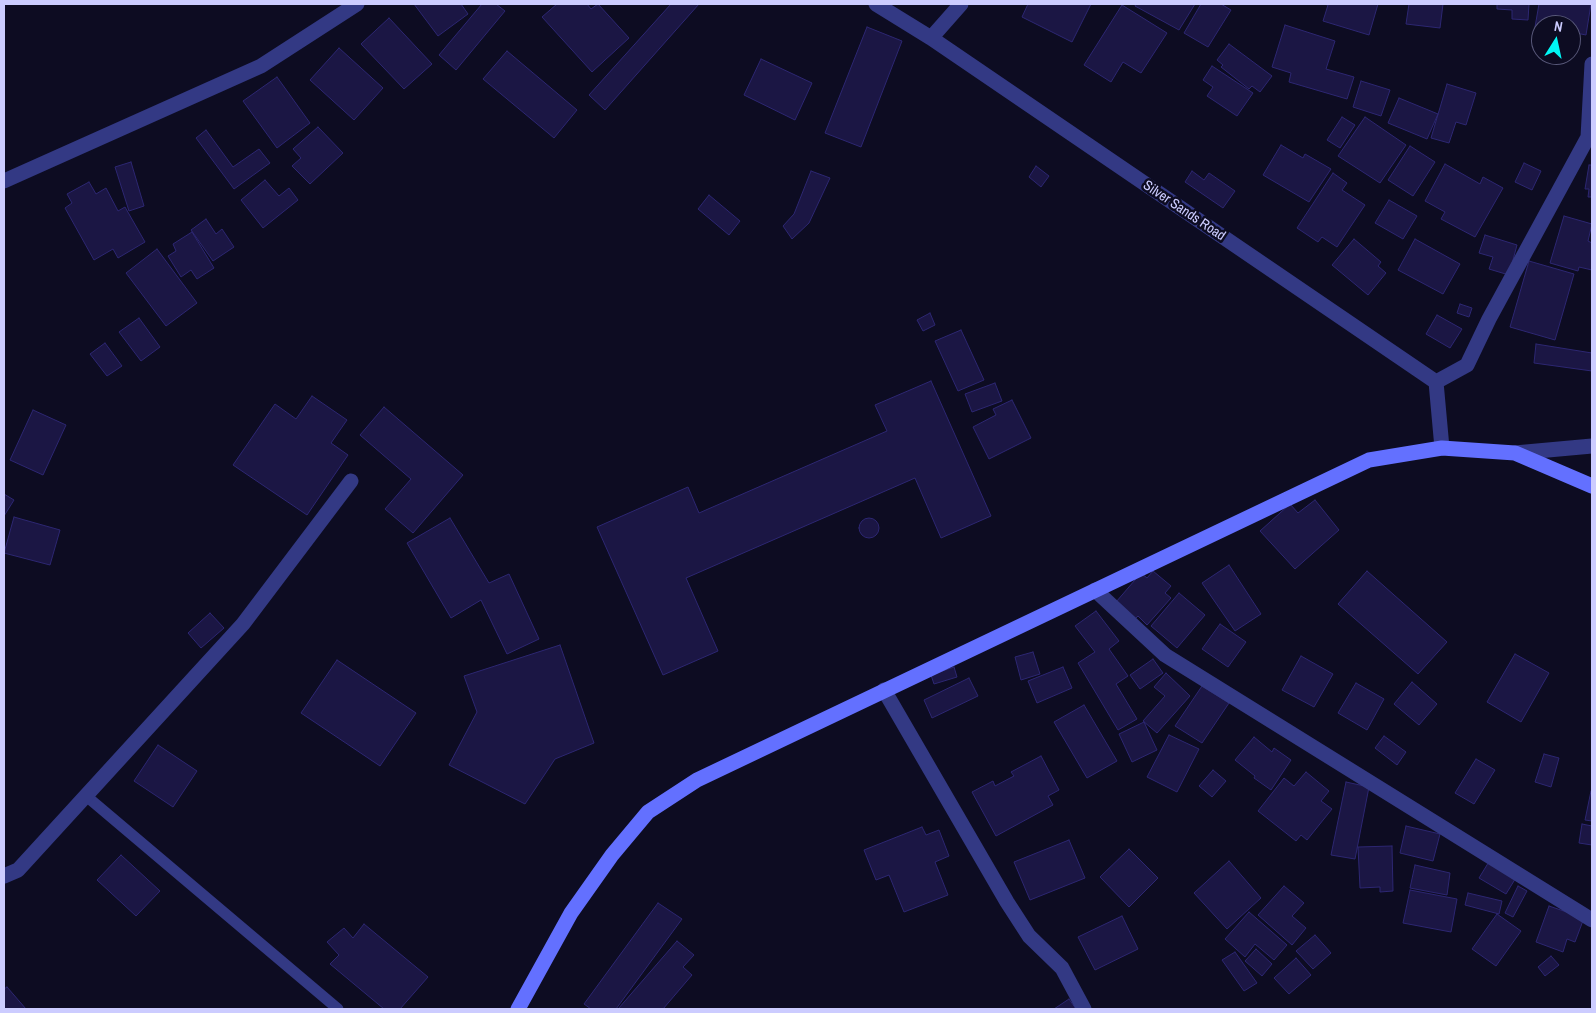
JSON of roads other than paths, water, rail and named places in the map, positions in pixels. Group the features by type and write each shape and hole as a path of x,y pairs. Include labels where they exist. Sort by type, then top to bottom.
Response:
{"street":[{"path":"4,181 261,66 358,4"},
{"name":"Silver Sands Road","path":"876,4 931,38 1436,382"},
{"path":"931,38 961,4"},
{"path":"1442,448 1436,382 1468,364 1489,320 1588,137 1592,64"},
{"path":"518,1009 571,913 612,855 648,812 697,780 1369,460 1442,448 1516,453 1592,446"},
{"path":"1516,453 1592,486"},
{"path":"4,876 18,870 243,624 351,481"},
{"path":"1095,590 1165,655 1592,920"},
{"path":"884,690 1007,902 1029,936 1062,968 1084,1009"}],"lane":[{"path":"85,795 338,1009"}]}
